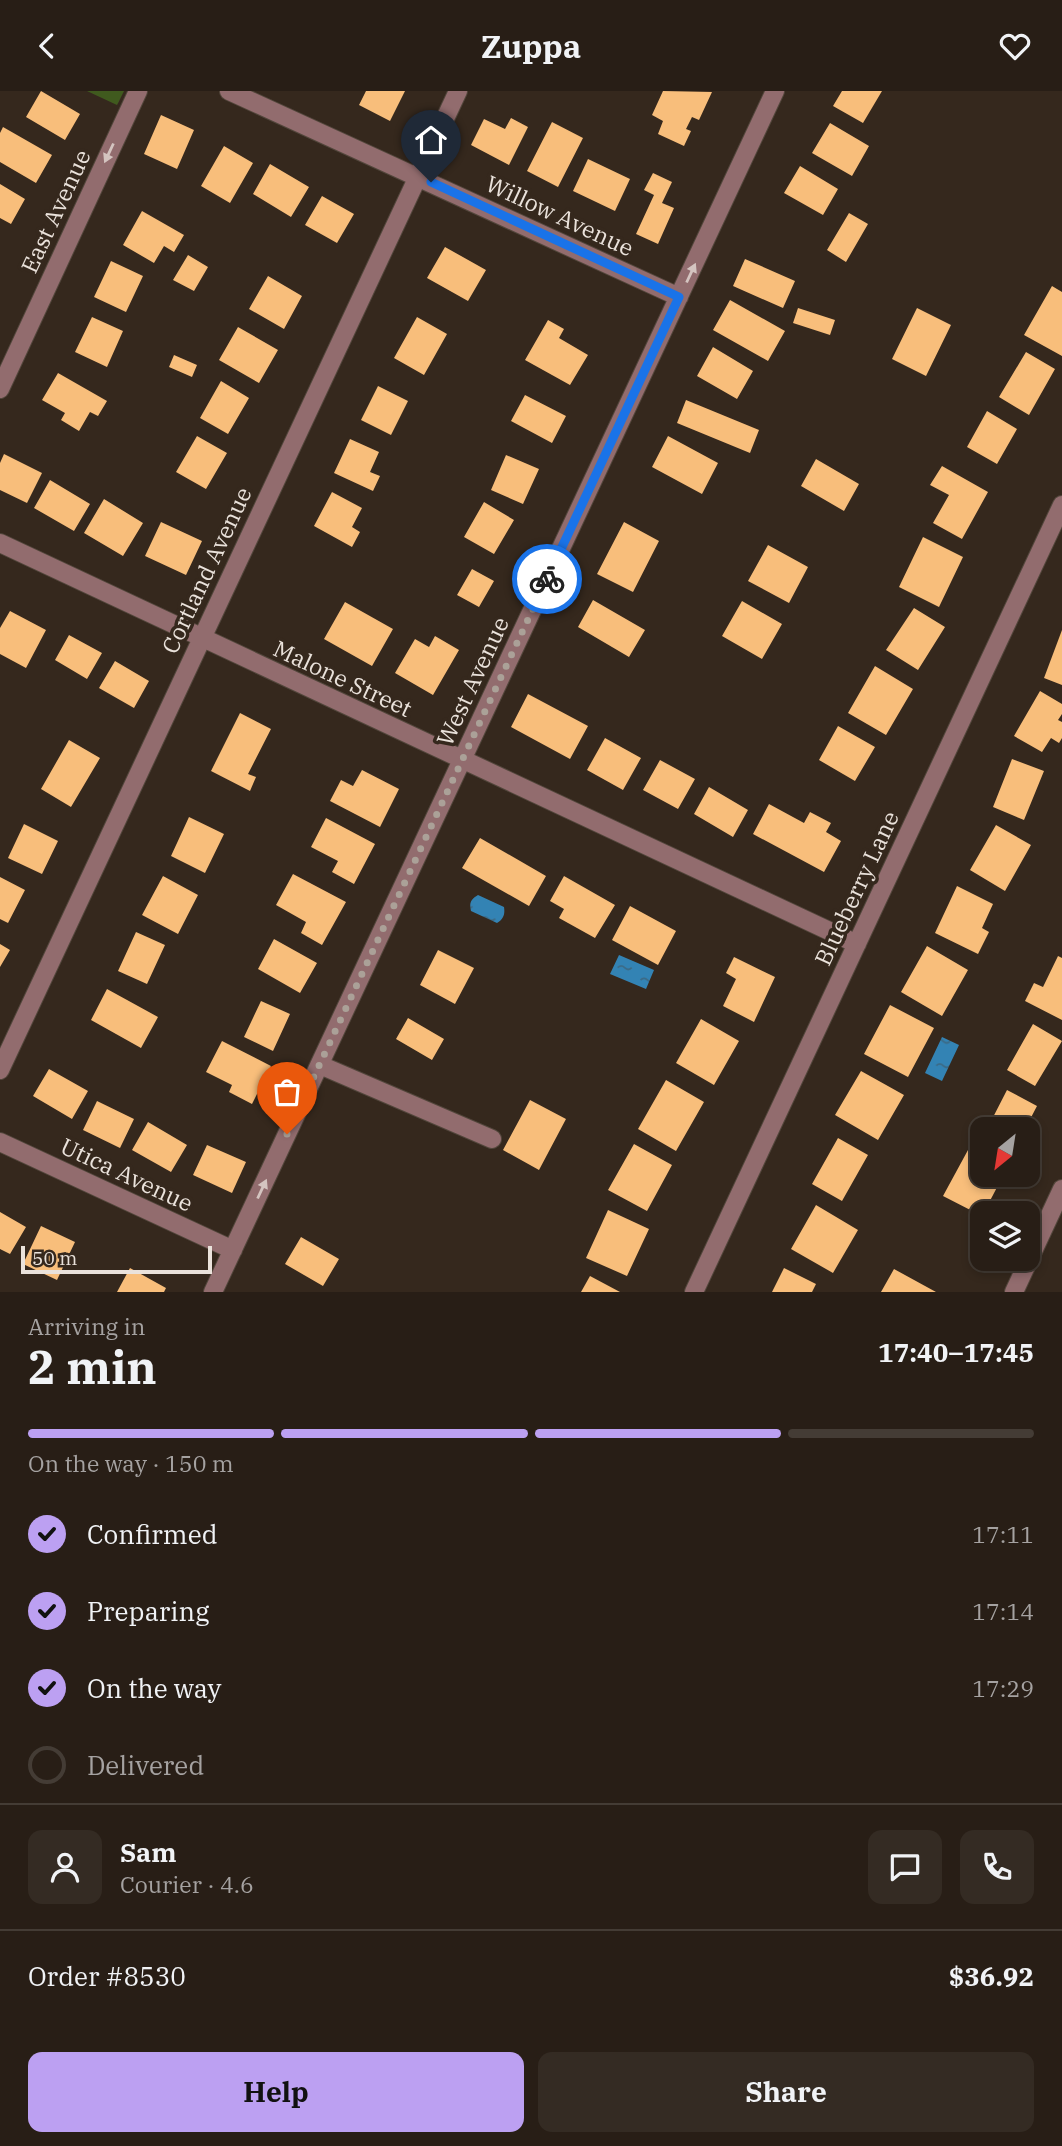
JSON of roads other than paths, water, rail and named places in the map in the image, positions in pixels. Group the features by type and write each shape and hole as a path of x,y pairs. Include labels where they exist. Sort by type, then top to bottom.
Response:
{"street":[{"name":"East Avenue","path":"0,389 138,91"},
{"name":"Willow Avenue","path":"229,91 679,297"},
{"name":"Cortland Avenue","path":"0,1070 458,91"},
{"name":"West Avenue","path":"213,1292 775,91"},
{"name":"Blueberry Lane","path":"694,1292 1062,505"},
{"name":"Malone Street","path":"0,543 857,944"},
{"path":"320,1065 492,1139"},
{"name":"Utica Avenue","path":"0,1142 233,1250"},
{"path":"1017,1291 1062,1189"}],"water":[{"path":"478,895 504,907 504,916 497,923 471,911 471,901"},
{"path":"619,955 654,970 646,989 610,974"},
{"path":"942,1037 959,1045 942,1081 925,1073"}]}
